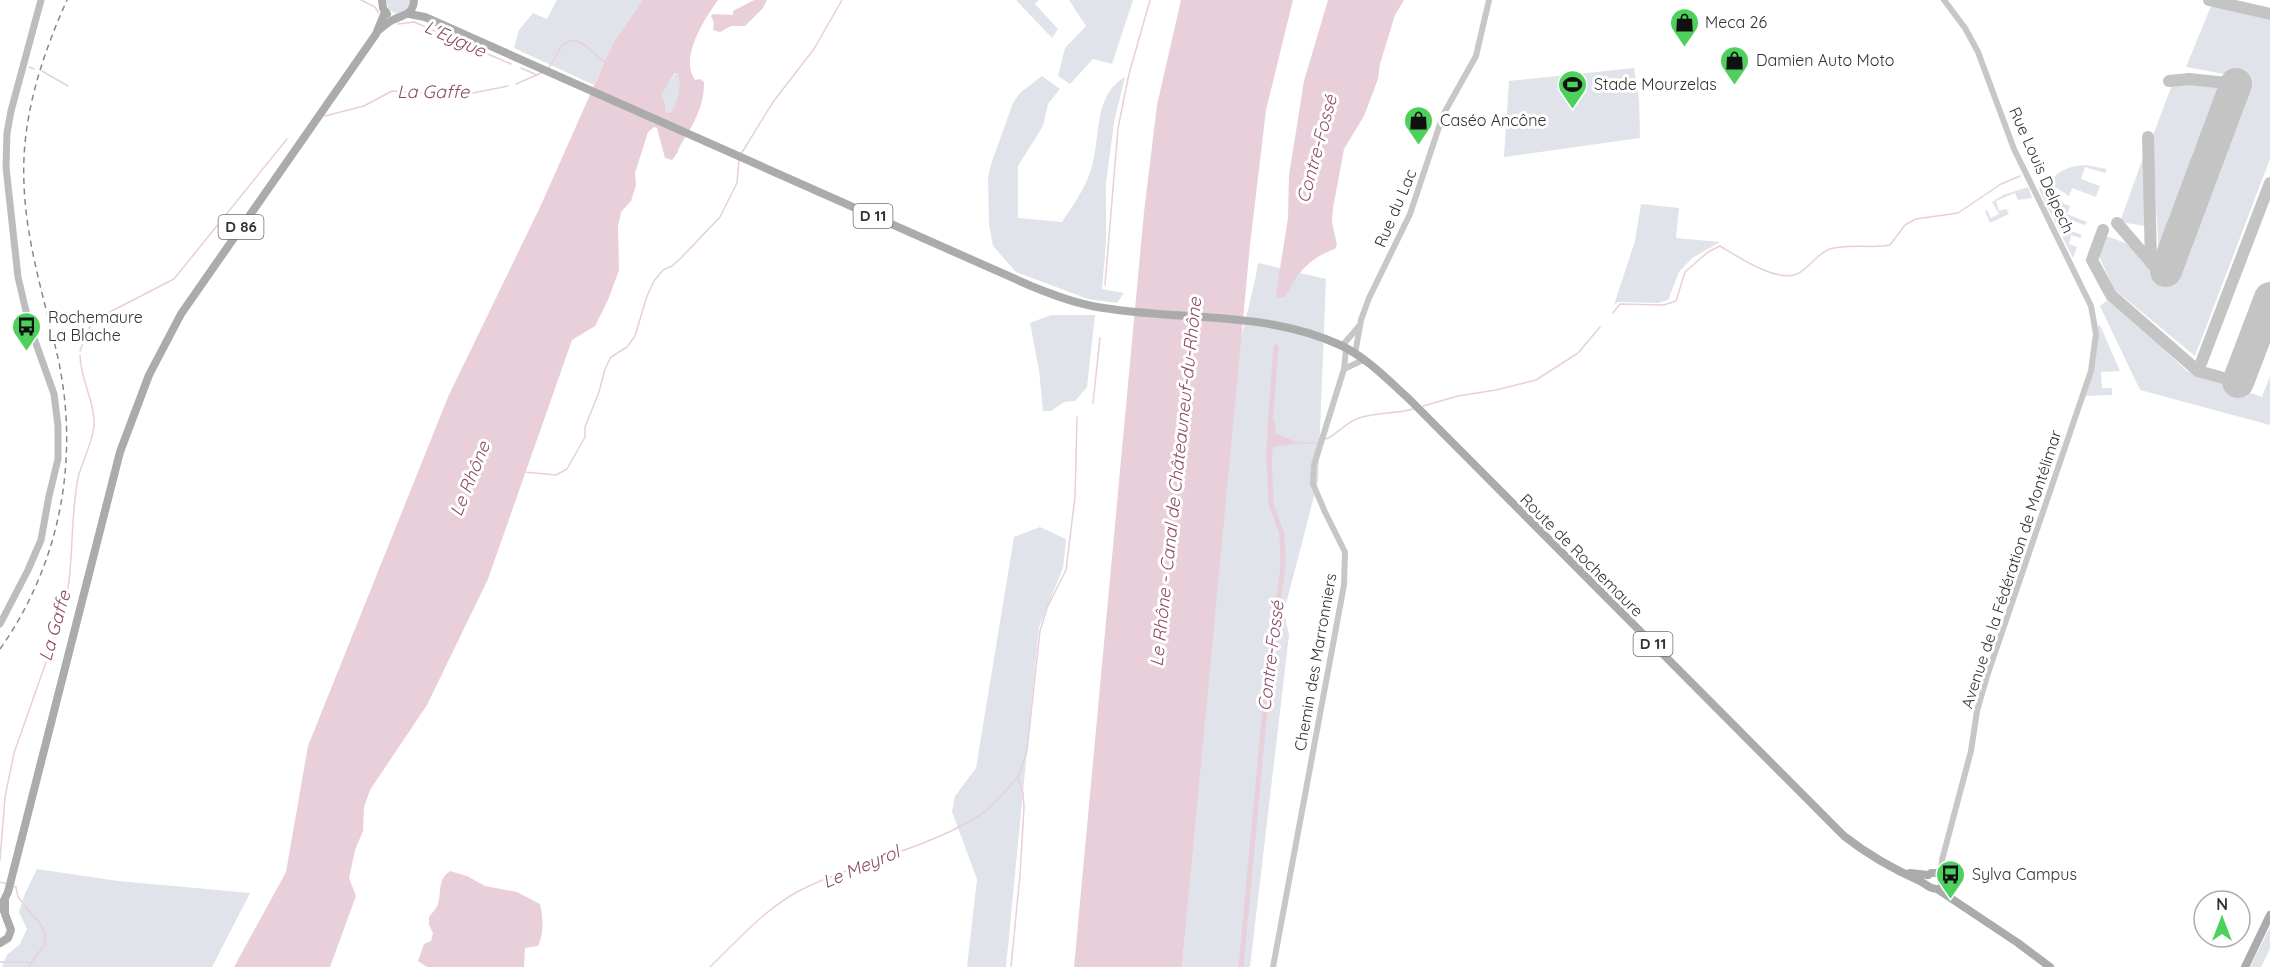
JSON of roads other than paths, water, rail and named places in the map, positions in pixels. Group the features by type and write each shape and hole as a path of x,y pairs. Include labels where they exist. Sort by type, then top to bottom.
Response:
{"main road":[{"path":"0,624 41,540 58,459 58,426 54,394 29,324 18,277 6,167 7,133 11,111 40,0"},
{"path":"382,0 385,12 396,18 408,14 425,17"},
{"path":"408,14 414,1"},
{"path":"414,1 425,17"},
{"name":"D 86","path":"0,909 8,892 120,452 149,375 181,314 376,34 385,12"},
{"name":"Route de Rochemaure","path":"425,17 1031,286 1071,301 1121,311 1257,322 1311,334 1344,347 1409,399 1829,822 1857,846 1894,868 1927,885 1932,889 1936,879 1894,868"},
{"name":"D 86","path":"376,34 396,18"},
{"path":"1936,879 1961,907 2018,943 2050,967"},
{"name":"D 86","path":"4,918 5,901"},
{"path":"2245,967 2270,915"},
{"path":"0,943 7,940 11,933 10,924 4,918"}],"street":[{"name":"Rue du Lac","path":"1355,354 1369,298 1410,214 1443,115 1476,57 1489,0"},
{"name":"Rue Louis Delpech","path":"1944,0 1965,28 1978,52 2014,149 2083,288"},
{"name":"Avenue de la Fédération de Montélimar","path":"1936,879 1968,761 1977,711 1987,676 2091,371 2096,334 2091,306 2083,288"},
{"path":"1344,347 1361,325"},
{"name":"Chemin des Marronniers","path":"1273,967 1344,585 1345,552 1324,512 1313,484 1316,455 1344,369 1344,347"},
{"path":"1344,369 1363,360"}],"water":[{"name":"Le Rhône","path":"643,0 718,0 701,27 692,50 691,71 695,80 700,79 704,82 703,99 697,115 672,160 665,158 657,128 654,127 648,132 635,173 636,185 631,201 621,212 618,227 619,270 608,300 595,326 572,340 488,579 427,705 370,790 364,807 363,831 355,850 349,878 356,896 330,967 234,967 286,872 308,746 448,397 541,205 613,43","holes":["675,73 678,73 678,98 671,112 666,113 661,95"]},
{"path":"754,0 767,0 763,8 745,26 731,26 720,32 713,30 714,23 711,16 713,14 733,15 733,11"},
{"name":"Le Rhône - Canal de Châteauneuf-du-Rhône","path":"1181,0 1293,0 1266,110 1250,245 1182,967 1074,967 1144,212 1157,105"},
{"path":"1328,0 1404,0 1395,15 1380,64 1378,79 1364,116 1344,149 1333,208 1332,222 1337,245 1335,249 1311,261 1295,280 1286,296 1277,298 1288,218 1289,175 1304,81"},
{"path":"1268,421 1275,421 1276,434 1300,443 1273,447 1271,461 1266,461"},
{"path":"450,871 467,876 485,886 517,892 540,904 541,936 538,946 525,948 524,967 427,967 418,961 424,944 431,941 433,933 429,925 429,917 437,906 443,878"}],"waterway":[{"name":"L'Eygue","path":"361,0 375,7 379,13"},
{"path":"741,154 773,102 814,49 842,0"},
{"path":"1105,285 1118,128 1129,74 1150,0"},
{"name":"L'Eygue","path":"398,24 414,22 511,64"},
{"name":"La Gaffe","path":"549,67 562,46 574,40 585,45 606,62"},
{"path":"29,67 34,69"},
{"name":"L'Eygue","path":"521,68 537,75"},
{"path":"42,71 68,86"},
{"name":"La Gaffe","path":"516,84 541,73"},
{"name":"La Gaffe","path":"325,116 364,106 392,91 463,95 508,86"},
{"name":"La Gaffe","path":"80,351 89,328 100,317 174,279 287,139"},
{"path":"524,472 556,475 567,469 585,437 585,427 611,357 627,347 635,336 654,281 663,270 680,259 720,217 737,183 739,159"},
{"path":"1613,313 1620,304 1664,305 1676,301 1685,272 1708,252 1720,246 1768,272 1788,276 1797,274 1830,249 1845,246 1890,245 1905,225 1916,219 1958,213 2001,184 2020,176"},
{"path":"1423,406 1458,396 1536,380 1578,353 1600,327"},
{"path":"1093,403 1100,338"},
{"name":"Contre-Fossé","path":"1270,426 1276,347"},
{"name":"La Gaffe","path":"0,860 5,797 14,753 66,601 78,478 94,426 80,355"},
{"path":"1326,439 1359,418 1413,409"},
{"path":"1011,967 1024,807 1018,777 1027,751 1040,631 1047,608 1066,570 1075,497 1077,417"},
{"path":"1299,443 1316,443"},
{"name":"Contre-Fossé","path":"1241,967 1268,676 1283,567 1282,534 1271,504 1269,453"},
{"name":"Le Meyrol","path":"710,967 768,911 795,893 829,877 914,847 955,829 986,810 1017,778"},
{"name":"La Gaffe","path":"0,882 8,884"},
{"name":"La Gaffe","path":"12,886 16,887 18,897 22,902"},
{"name":"La Gaffe","path":"25,906 41,925 45,935 43,947 29,967"},
{"path":"0,962 29,962"}],"railway":[{"path":"0,649 21,616 51,546 60,510 65,472 67,435 64,396 58,358 28,228 24,160 29,113 35,89 49,44 67,0"}],"place":[{"name":"Meca 26","path":"1684,48"},
{"name":"Damien Auto Moto","path":"1735,86"},
{"name":"Stade Mourzelas","path":"1573,110"},
{"name":"Caséo Ancône","path":"1419,146"},
{"name":"Rochemaure La Blache","path":"27,352"},
{"name":"Sylva Campus","path":"1951,900"}]}
